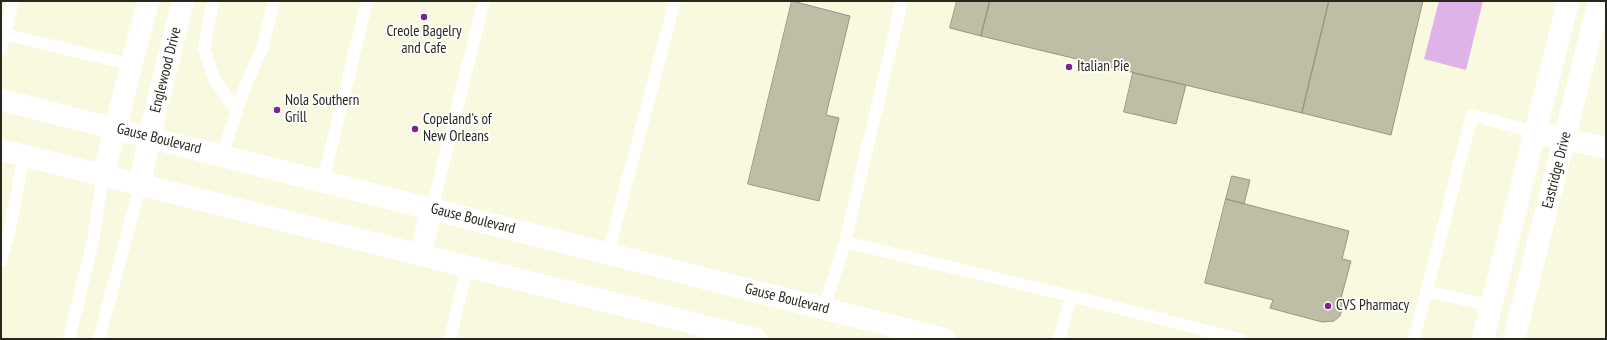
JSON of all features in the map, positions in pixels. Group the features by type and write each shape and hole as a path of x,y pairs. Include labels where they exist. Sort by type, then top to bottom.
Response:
{"main road":[{"path":"103,176 148,1"},
{"name":"Englewood Drive","path":"140,186 149,137 182,1"},
{"name":"Eastridge Drive","path":"1483,339 1568,1"},
{"name":"Eastridge Drive","path":"1514,339 1599,1"},
{"name":"Gause Boulevard","path":"1,100 944,339"},
{"path":"1534,132 1606,148"},
{"path":"1,150 467,268 756,339"},
{"path":"420,255 432,208"},
{"path":"1492,306 1521,310"}],"lane":[{"path":"1,48 13,1"},
{"path":"213,1 204,48 214,79 237,112"},
{"path":"222,155 262,48 274,1"},
{"path":"323,181 367,1"},
{"path":"432,208 484,1"},
{"path":"608,253 675,1"},
{"path":"824,308 845,242 902,1"},
{"path":"4,34 132,65"},
{"path":"1414,339 1472,115 1534,132"},
{"path":"1,261 9,233 24,156"},
{"path":"69,339 93,241 103,176"},
{"path":"99,339 140,186"},
{"path":"845,242 1071,296 1240,339"},
{"path":"450,339 467,268"},
{"path":"1426,291 1492,306"},
{"path":"1059,339 1071,296"}],"shaded area":[{"path":"1439,1 1483,1 1466,70 1424,59"}],"building":[{"path":"792,1 850,16 826,115 839,118 819,201 748,184"},
{"path":"957,1 990,1 981,36 950,28"},
{"path":"990,1 1329,1 1302,113 981,36"},
{"path":"1329,1 1423,1 1391,135 1302,113"},
{"path":"1133,73 1186,85 1176,124 1124,112"},
{"path":"1232,176 1250,180 1244,204 1226,199"},
{"path":"1226,199 1349,231 1342,259 1351,261 1340,302 1344,303 1340,316 1334,321 1322,322 1270,308 1273,300 1205,283"}],"place":[{"name":"Creole Bagelry and Cafe","path":"424,17"},
{"name":"Italian Pie","path":"1069,67"},
{"name":"Nola Southern Grill","path":"277,110"},
{"name":"Copeland's of New Orleans","path":"415,129"},
{"name":"CVS Pharmacy","path":"1328,306"}]}
